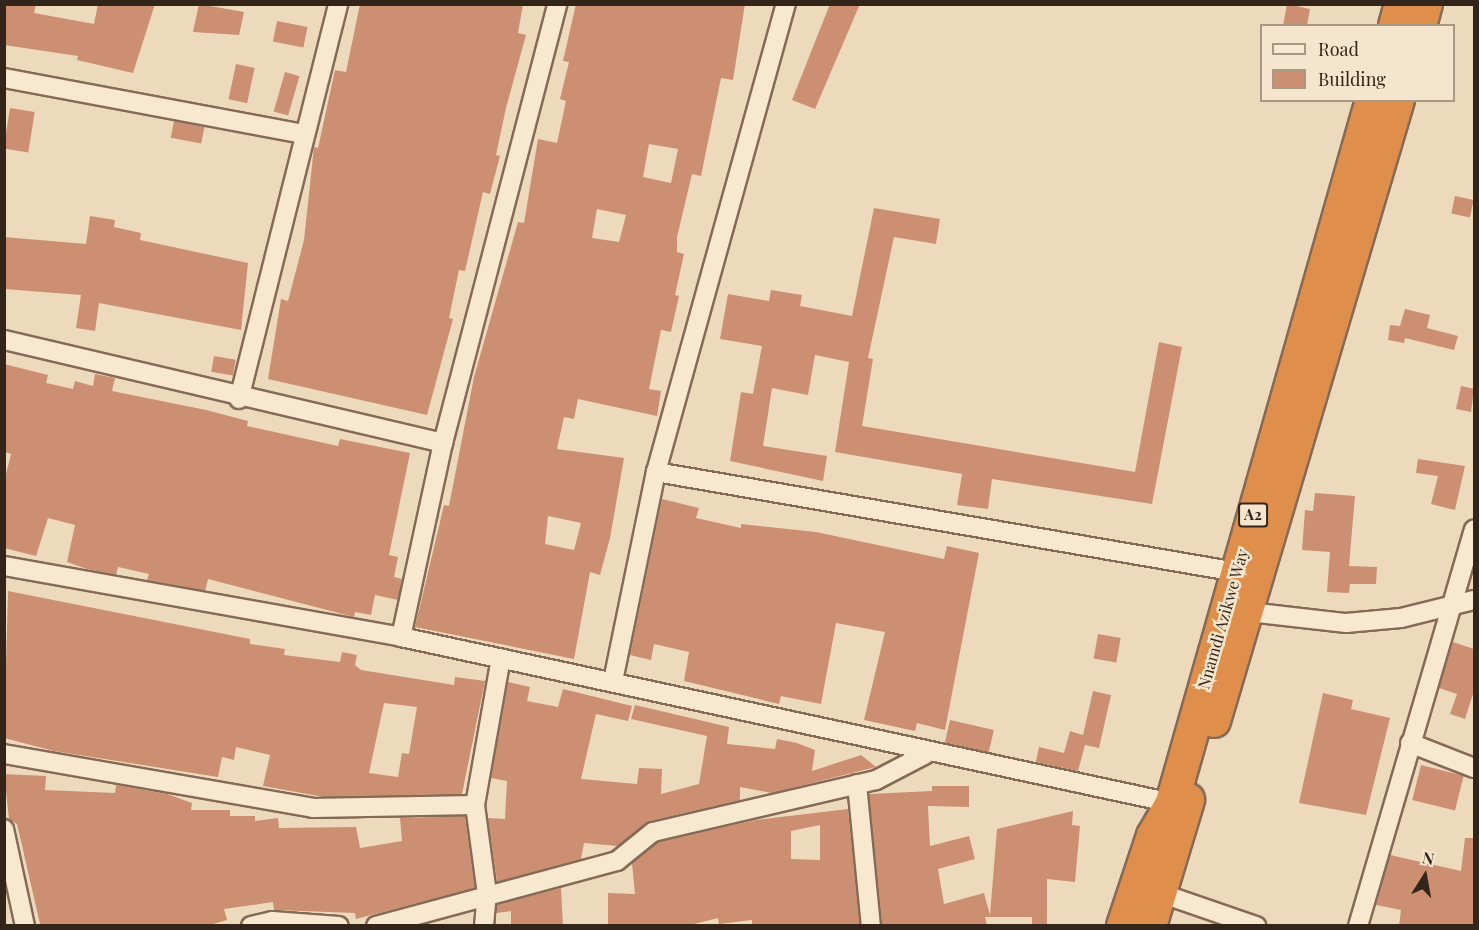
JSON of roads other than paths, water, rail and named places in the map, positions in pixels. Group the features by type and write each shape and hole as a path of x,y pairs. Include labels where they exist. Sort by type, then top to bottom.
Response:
{"highway":[{"path":"1396,24 1401,4"},
{"path":"1421,24 1426,4"},
{"name":"Nnamdi Azikwe Way","path":"1123,926 1153,836 1172,802 1371,102"},
{"name":"Nnamdi Azikwe Way","path":"1150,926 1249,612 1397,102"}],"street":[{"path":"239,399 302,134 338,4"},
{"path":"401,637 443,443 557,4"},
{"path":"613,681 656,472 786,4"},
{"path":"4,78 302,134"},
{"path":"4,340 239,399 443,443"},
{"path":"656,472 1237,572"},
{"path":"1358,926 1410,742 1474,530"},
{"path":"4,566 401,637 613,681 926,754 1172,802"},
{"path":"1249,612 1346,623 1452,606 1474,600"},
{"path":"483,926 487,894 475,805 501,658"},
{"path":"1410,742 1474,768"},
{"path":"4,754 313,808 475,805"},
{"path":"376,926 487,894 617,861 653,832 857,784 926,754"},
{"path":"857,784 872,926"},
{"path":"4,829 25,926"},
{"path":"1160,893 1256,926"},
{"path":"251,926 272,921 339,926"}]}
